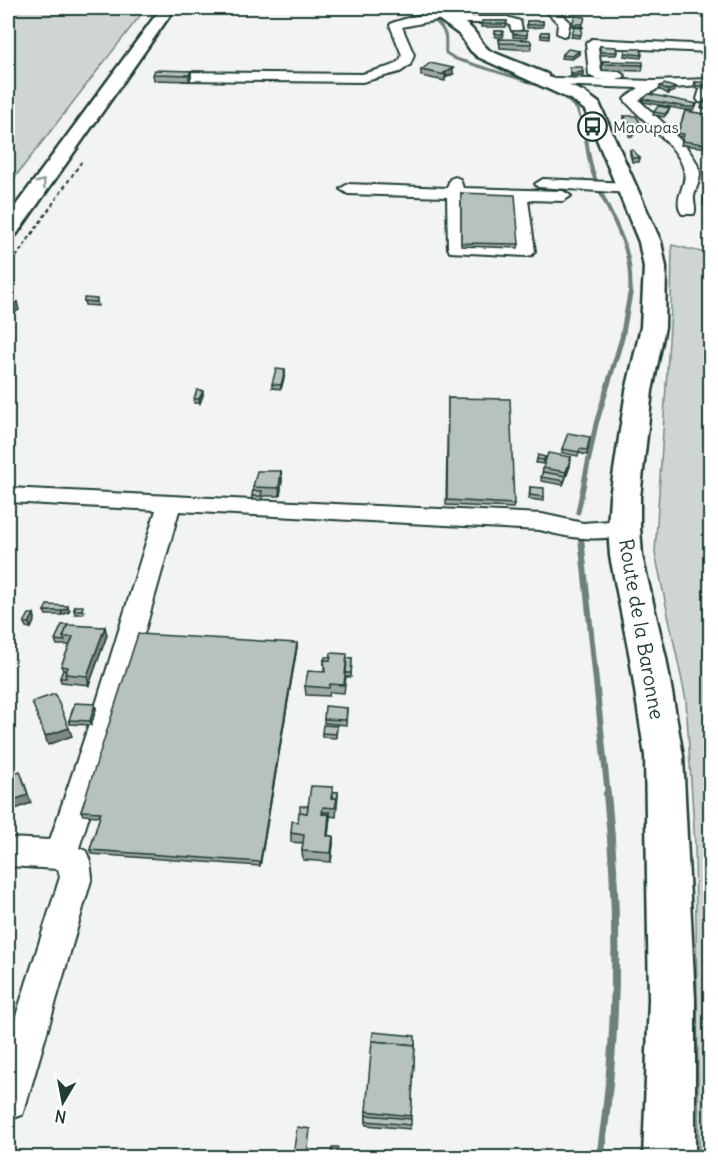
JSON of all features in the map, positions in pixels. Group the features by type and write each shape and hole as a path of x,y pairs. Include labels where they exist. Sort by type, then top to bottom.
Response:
{"main road":[{"path":"8,205 79,114 156,8"},
{"path":"8,230 168,8"},
{"path":"435,16 466,32 479,51 520,70 584,92"},
{"name":"Route de la Baronne","path":"584,92 629,188 650,242 656,293 653,327 639,391 625,497 624,528 626,556 648,658 664,756 672,1000 669,1158"}],"street":[{"path":"555,8 554,13 564,22 563,33"},
{"path":"183,76 342,79 382,74 406,62 408,55 396,25 435,16 507,20 516,23 516,29"},
{"path":"650,85 644,77 595,75 592,43 711,49"},
{"path":"584,92 708,82 704,99 711,100"},
{"path":"650,85 631,99 687,159 692,172 684,201 688,211"},
{"path":"452,185 456,248 526,250 520,195"},
{"path":"452,185 520,195 563,196"},
{"path":"348,189 452,185 629,188"},
{"path":"8,495 542,522 559,528 608,533 624,528"},
{"path":"61,855 111,701 170,502"},
{"path":"8,852 61,855 74,861 76,877 8,1101"}],"shaded area":[{"path":"8,8 146,8 8,186"},
{"path":"672,245 710,254 710,1158 699,1157 695,845 686,700 655,553 671,310"}],"building":[{"path":"575,16 585,17 583,24 572,24"},
{"path":"482,21 507,21 506,24 481,24"},
{"path":"527,21 543,21 543,24 527,25"},
{"path":"574,27 582,28 581,35 572,34"},
{"path":"495,31 503,31 503,34 495,34"},
{"path":"513,31 527,31 527,35 513,34"},
{"path":"541,32 549,32 549,36 541,35"},
{"path":"499,39 530,40 532,44 500,43"},
{"path":"600,46 616,47 617,52 600,52"},
{"path":"568,49 579,51 572,56 562,55"},
{"path":"625,49 641,49 642,55 625,53"},
{"path":"603,61 643,62 643,65 603,64"},
{"path":"430,63 453,68 444,73 446,75 421,70"},
{"path":"569,67 582,67 583,72 571,73"},
{"path":"155,70 191,71 189,75 153,74"},
{"path":"695,82 704,82 706,85 697,86"},
{"path":"664,84 676,88 668,90 660,86"},
{"path":"649,94 697,104 694,107 686,107 643,99"},
{"path":"711,96 711,104 703,102"},
{"path":"658,106 670,108 665,114 654,112"},
{"path":"685,111 711,115 711,145 682,141 684,134 678,133"},
{"path":"624,116 636,116 641,124 629,124"},
{"path":"629,127 636,128 633,134 630,133"},
{"path":"630,150 633,150 640,158 632,158"},
{"path":"707,180 711,181 711,193 706,192"},
{"path":"461,193 515,195 519,244 461,243"},
{"path":"704,197 711,198 711,206 710,202 704,201"},
{"path":"84,298 97,299 97,302 84,301"},
{"path":"8,299 17,302 8,308"},
{"path":"276,369 285,370 281,385 272,384"},
{"path":"197,390 203,391 199,399 194,399"},
{"path":"448,398 510,399 514,504 447,500"},
{"path":"568,433 590,437 587,450 580,449 579,452 562,449"},
{"path":"548,453 571,457 566,472 543,468"},
{"path":"538,455 545,457 544,460 537,459"},
{"path":"257,471 281,471 279,488 253,487"},
{"path":"543,472 566,476 564,481 541,477"},
{"path":"530,487 544,488 544,497 530,495"},
{"path":"253,491 262,491 261,496 252,496"},
{"path":"47,605 68,606 68,608 61,611 44,611"},
{"path":"75,606 83,606 82,610 74,610"},
{"path":"29,614 34,614 29,623 24,623"},
{"path":"62,625 68,625 63,637 65,641 55,640"},
{"path":"68,625 105,627 87,676 65,674 68,667 61,666 73,637 63,637"},
{"path":"138,634 297,643 260,862 90,850 101,812 81,811"},
{"path":"331,653 347,654 344,685 330,684 329,688 305,686 308,671 325,672 324,660 330,660"},
{"path":"347,658 352,658 351,673 346,673"},
{"path":"63,670 66,671 66,678 60,678"},
{"path":"55,694 69,728 45,736 32,702"},
{"path":"75,703 95,704 90,721 69,720"},
{"path":"325,706 347,708 346,720 324,719"},
{"path":"323,725 337,726 336,734 322,733"},
{"path":"20,771 28,795 8,802 8,775"},
{"path":"311,786 333,787 331,798 337,798 335,808 323,807 322,814 329,814 327,836 333,836 331,853 302,851 304,835 291,833 292,821 298,822 299,812 307,813"},
{"path":"333,792 338,792 337,802 337,798 332,798"},
{"path":"300,806 308,806 307,813 300,812"},
{"path":"373,1032 415,1036 415,1045 372,1041"},
{"path":"372,1041 415,1045 411,1116 366,1111"},
{"path":"366,1115 411,1119 411,1125 366,1121"},
{"path":"297,1127 310,1129 307,1157 293,1156"},
{"path":"332,1147 338,1147 337,1157 331,1157"}],"waterway":[{"path":"410,8 430,18 443,29 446,36 446,53 456,59 546,87"},
{"path":"561,94 577,109 584,128"},
{"path":"584,127 593,173 624,245 630,276 630,294"},
{"path":"578,512 596,424 622,338 630,294"},
{"path":"581,538 608,796"},
{"path":"600,1158 611,1067 615,976 614,885 607,794"}],"place":[{"name":"Maoupas","path":"592,127"}]}
